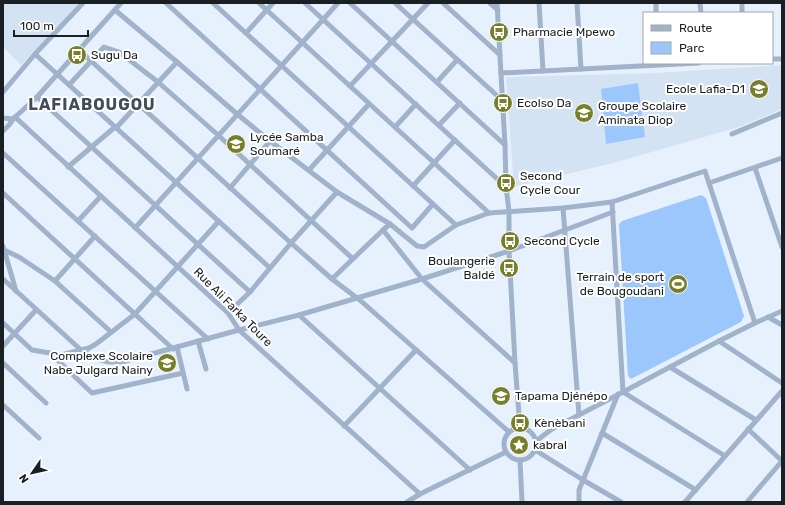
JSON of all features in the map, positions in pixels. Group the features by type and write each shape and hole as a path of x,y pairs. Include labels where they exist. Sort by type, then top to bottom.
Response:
{"street":[{"path":"3,92 35,54 83,3"},
{"path":"4,130 14,118 37,97 121,3"},
{"path":"166,3 412,228 433,204"},
{"path":"213,3 456,225"},
{"path":"259,3 489,213"},
{"path":"246,33 273,3"},
{"path":"305,3 506,187"},
{"path":"135,228 338,3"},
{"path":"350,3 505,144"},
{"path":"395,3 503,101"},
{"path":"350,86 428,3"},
{"path":"443,3 500,55"},
{"path":"490,3 498,10"},
{"path":"497,3 503,101 506,187 509,211 509,251 515,363 520,428"},
{"path":"539,3 543,71"},
{"path":"577,3 581,69"},
{"path":"115,10 270,141 337,192 390,224 417,246 424,247 456,225 489,213 563,208 612,202 705,171 755,323"},
{"path":"69,85 104,47 119,52 158,82 218,135 352,258"},
{"path":"79,50 291,243 332,279 357,298 509,432"},
{"path":"35,54 270,268"},
{"path":"437,82 457,60"},
{"path":"68,166 116,127 176,62"},
{"path":"501,73 659,64"},
{"path":"37,97 250,292"},
{"path":"439,126 460,103"},
{"path":"309,170 369,104"},
{"path":"395,127 416,104"},
{"path":"732,134 782,113"},
{"path":"4,130 7,125 3,119 14,118"},
{"name":"Rue Ali Farka Toure","path":"14,118 228,313 239,330 344,426 418,498"},
{"path":"413,186 455,140"},
{"path":"230,188 270,141"},
{"path":"3,153 208,339"},
{"path":"709,183 782,158"},
{"path":"755,168 782,248"},
{"path":"228,313 250,292 291,243 337,192"},
{"path":"3,193 135,314 175,348 187,389"},
{"path":"78,221 100,196"},
{"path":"580,502 579,490 602,433 621,393 612,202"},
{"path":"563,208 579,415"},
{"path":"3,279 81,350 97,359 109,362 122,362 357,298 509,251 613,212"},
{"path":"3,323 32,350 61,354 81,350 96,344 135,314 218,221"},
{"path":"332,279 352,258 390,224"},
{"path":"383,230 422,278 515,363"},
{"path":"54,281 95,236"},
{"path":"4,248 54,281 111,332"},
{"path":"4,248 16,291"},
{"path":"3,346 36,310"},
{"path":"536,441 552,429 755,323 782,311"},
{"path":"299,315 470,470"},
{"path":"768,317 782,325"},
{"path":"198,341 206,369"},
{"path":"719,342 782,383"},
{"path":"344,426 416,350"},
{"path":"49,353 92,394 183,373"},
{"path":"3,363 46,403"},
{"path":"670,367 756,420"},
{"path":"685,502 782,390"},
{"path":"621,393 725,456"},
{"path":"3,405 39,438"},
{"path":"516,428 520,428 525,428 530,431 534,435 536,441 535,450 529,457 520,460 515,459 506,452 504,442 509,432 516,428"},
{"path":"747,502 781,464 748,430"},
{"path":"602,433 696,490"},
{"path":"535,450 621,502"},
{"path":"407,502 418,498 506,452"},
{"path":"520,460 522,502"}],"shaded area":[{"path":"3,3 80,3 21,65 3,47"},
{"name":"Groupe Scolaire Aminata Diop","path":"782,65 782,109 739,127 617,162 514,187 506,77 655,73"}],"green space":[{"path":"638,83 645,137 606,144 601,89"},
{"name":"Terrain de sport de Bougoudani","path":"701,195 706,198 744,316 741,322 631,379 628,376 619,224 622,221"}],"place":[{"name":"Pharmacie Mpewo","path":"499,32"},
{"name":"Sugu Da","path":"77,55"},
{"name":"Ecole Lafia-D1","path":"759,89"},
{"name":"Ecolso Da","path":"503,103"},
{"name":"Groupe Scolaire Aminata Diop","path":"584,113"},
{"name":"Lycée Samba Soumaré","path":"236,144"},
{"name":"Second Cycle Cour","path":"506,183"},
{"name":"Second Cycle","path":"510,241"},
{"name":"Boulangerie Baldé","path":"509,268"},
{"name":"Terrain de sport de Bougoudani","path":"678,284"},
{"name":"Complexe Scolaire Nabe Julgard Nainy","path":"167,363"},
{"name":"Tapama Djénépo","path":"501,396"},
{"name":"Kènèbani","path":"520,423"},
{"name":"kabral","path":"519,445"}],"district":[{"name":"LAFIABOUGOU","path":"92,104"}]}
